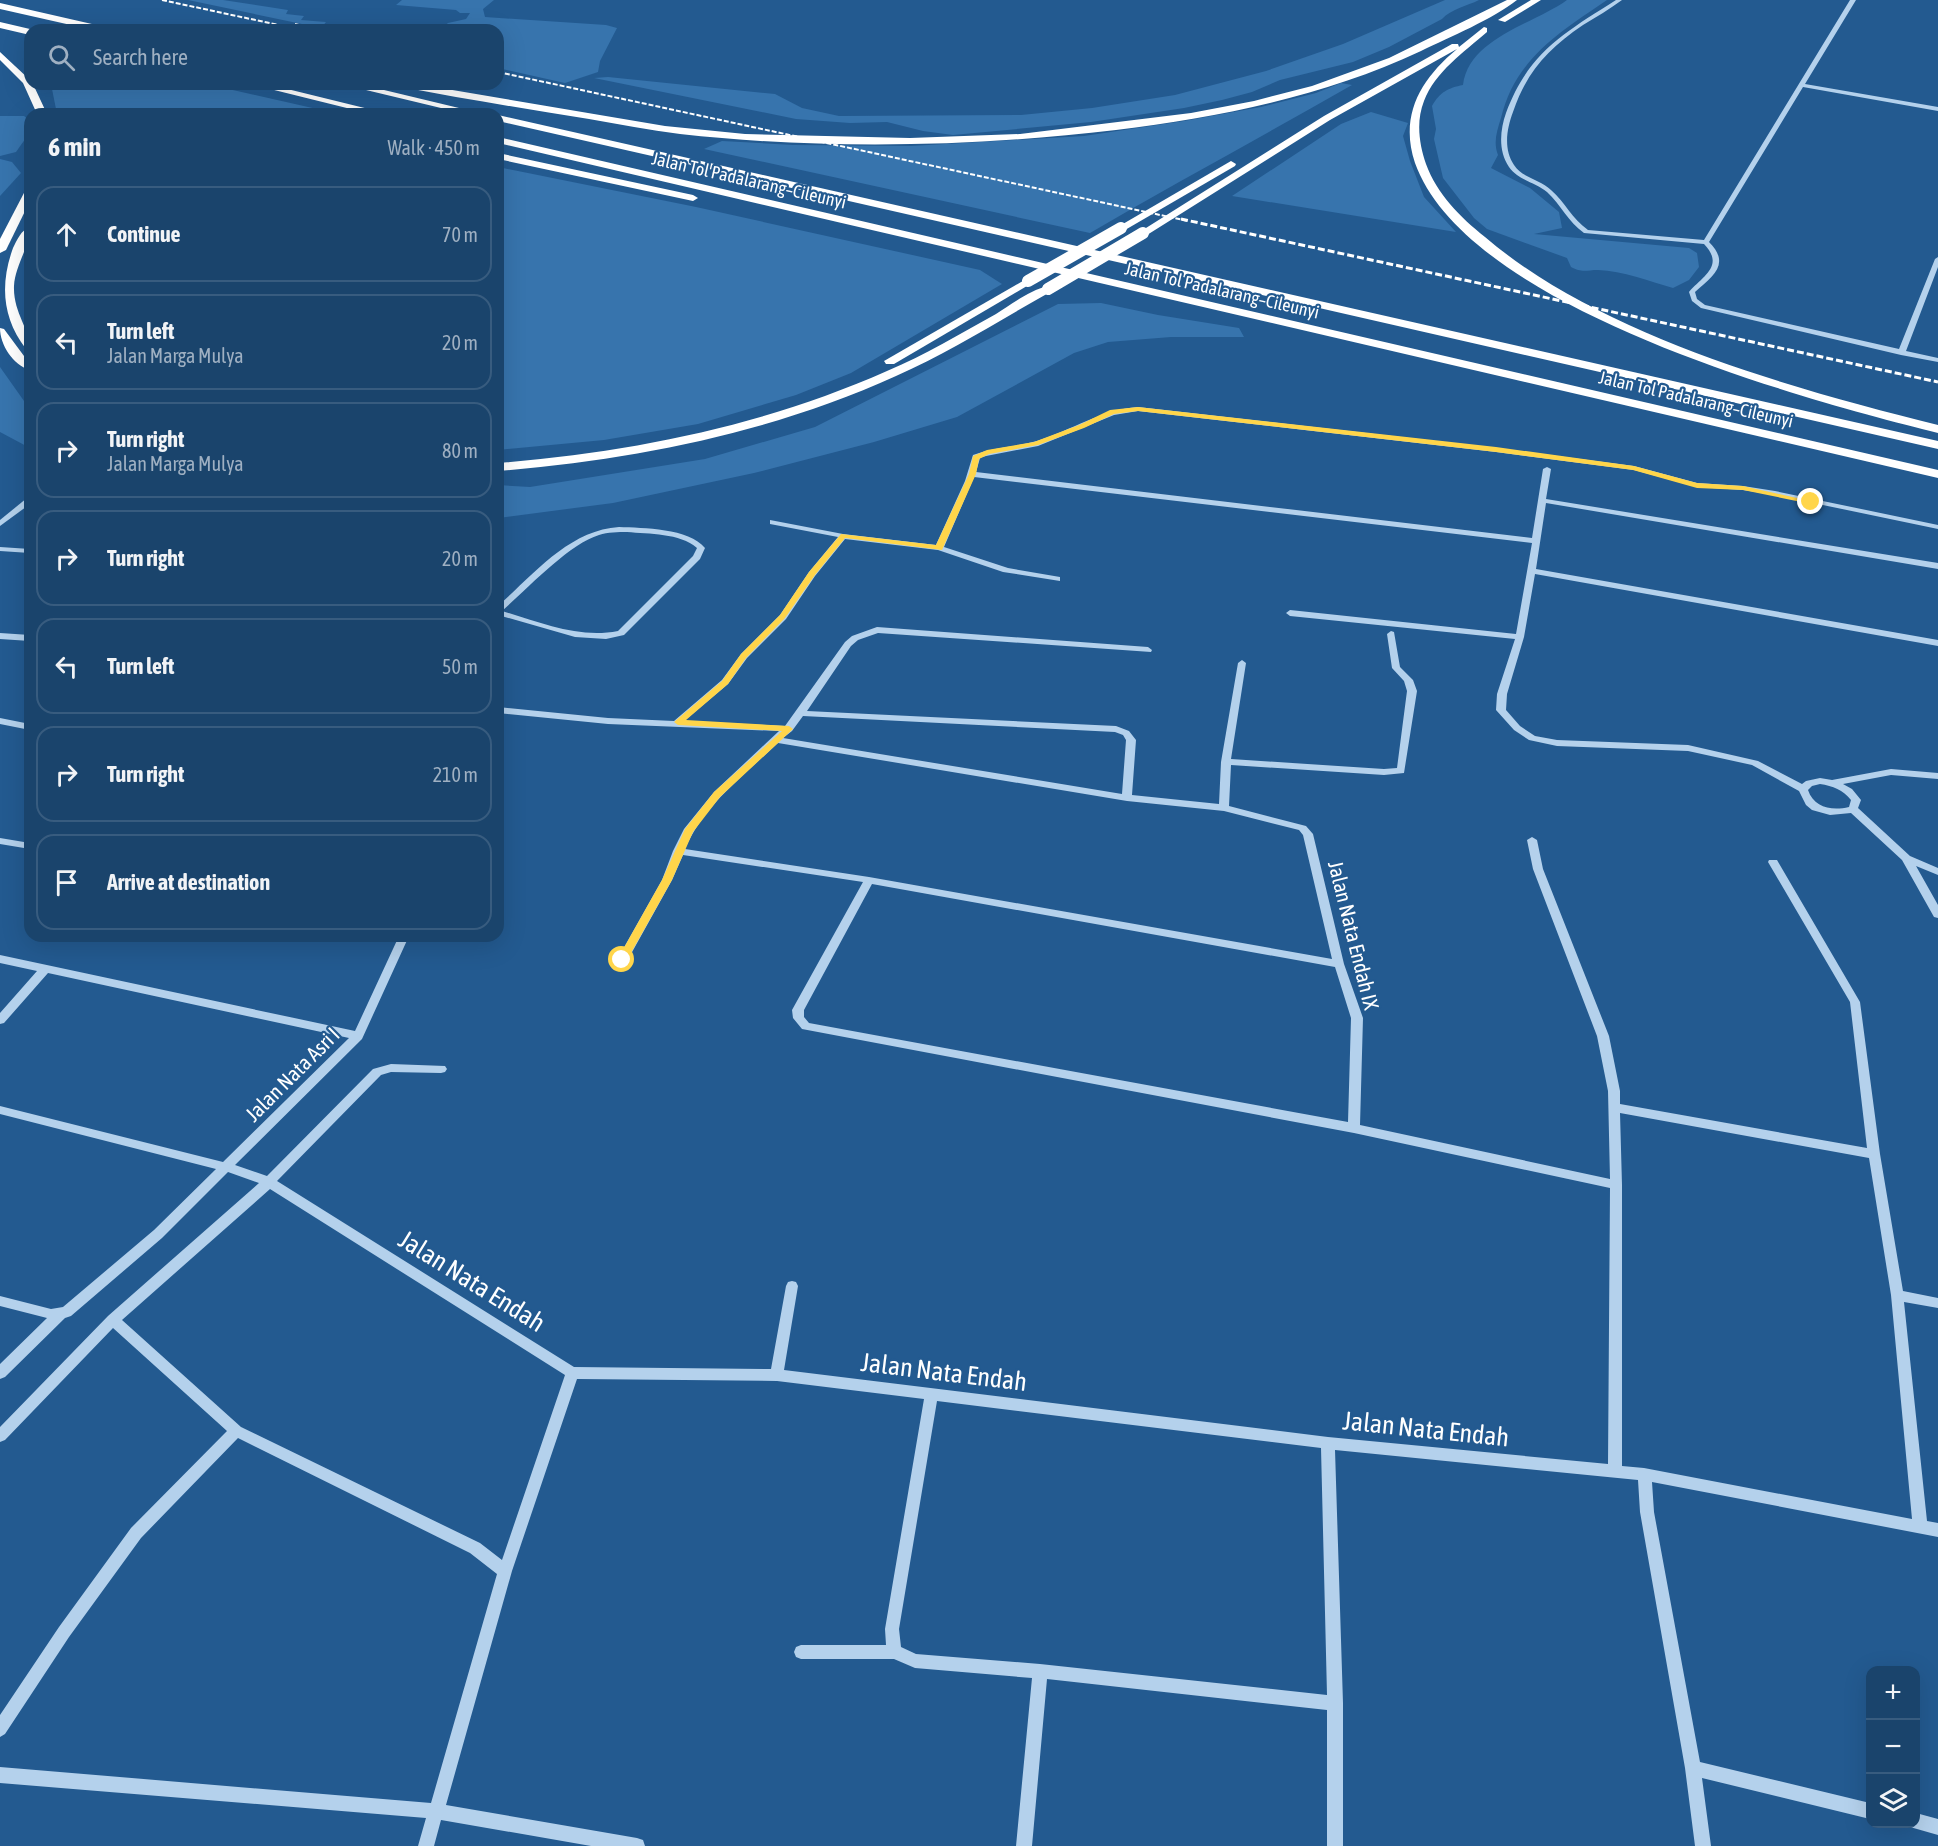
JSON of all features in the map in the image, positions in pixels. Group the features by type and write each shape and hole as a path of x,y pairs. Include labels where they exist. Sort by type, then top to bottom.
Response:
{"highway":[{"path":"438,90 687,132 779,139 916,142 1022,137 1168,120 1219,111 1295,93 1373,68 1476,20 1513,0"},
{"path":"504,467 573,461 630,452 709,435 795,411 872,383 1048,289 1143,233 1327,118 1537,0"},
{"path":"0,6 79,24"},
{"path":"504,458 560,454 681,434 778,406 843,383 894,359 1407,63 1476,20"},
{"path":"0,25 24,31"},
{"path":"1484,30 1441,68 1427,86 1418,103 1414,124 1418,158 1431,187 1447,209 1469,230 1523,272 1582,307 1644,335 1770,383 1831,402 1938,429"},
{"path":"0,55 24,79"},
{"path":"31,90 39,108"},
{"path":"281,90 358,108"},
{"path":"373,90 452,108"},
{"name":"Jalan Tol Padalarang–Cileunyi","path":"504,119 1938,445"},
{"name":"Jalan Tol Padalarang–Cileunyi","path":"504,141 1938,474"},
{"path":"504,157 700,200"},
{"path":"0,250 24,203"},
{"path":"767,214 907,236"},
{"path":"24,240 12,261 8,294 10,312 24,336"},
{"path":"0,332 24,362"}],"street":[{"path":"1619,0 1552,45 1533,63 1522,81 1505,127 1505,152 1516,172 1548,190 1577,227 1586,232 1706,242 1718,256 1716,266 1692,291 1694,300 1703,308 1938,360"},
{"path":"1706,242 1853,0"},
{"path":"1803,85 1938,109"},
{"path":"1901,352 1938,259"},
{"path":"939,548 973,474 976,458 987,452 1036,443 1082,427 1112,412 1138,409 1634,468 1697,485 1775,493 1938,527"},
{"path":"1547,469 1540,500 1532,571 1520,637 1502,694 1501,710 1517,728 1532,738 1557,743 1688,748 1755,763 1803,789"},
{"path":"973,474 1536,541"},
{"path":"1540,500 1938,566"},
{"path":"0,524 24,505"},
{"path":"773,522 843,536 939,548 1006,570 1057,579"},
{"path":"504,606 578,541 597,532 638,530 676,536 697,543 701,548 697,557 621,633 594,638 504,613"},
{"path":"678,722 725,682 744,656 783,617 812,574 843,536"},
{"path":"0,549 24,551"},
{"path":"1532,571 1938,643"},
{"path":"1290,613 1520,637"},
{"path":"622,960 667,880 688,831 717,795 789,729 848,644 855,638 877,630 1148,650"},
{"path":"1226,762 1384,772 1401,771 1412,691 1408,680 1396,668 1391,634"},
{"path":"0,636 24,638"},
{"path":"778,740 1127,798 1224,808 1226,762 1242,663"},
{"path":"504,711 608,721 678,722 789,729"},
{"path":"800,713 1116,729 1126,733 1131,740 1127,798"},
{"path":"0,721 24,726"},
{"path":"1803,789 1809,783 1820,780 1834,782 1891,772 1938,776"},
{"path":"1834,782 1849,790 1856,800 1853,809"},
{"path":"1803,789 1804,797 1821,809 1833,812 1853,809"},
{"name":"Jalan Nata Endah IX","path":"1224,808 1302,828 1308,834 1339,964 1357,1018 1354,1128"},
{"path":"1853,809 1906,858 1938,914"},
{"path":"1532,840 1538,869 1603,1036 1616,1108 1615,1472"},
{"path":"0,841 24,845"},
{"path":"678,851 869,880 1339,964"},
{"path":"1906,858 1938,872"},
{"path":"1773,861 1855,1002 1874,1154 1897,1295 1920,1525"},
{"path":"869,880 798,1010 799,1018 806,1026 1354,1128 1616,1185"},
{"name":"Jalan Nata Asri I","path":"0,1373 61,1313 72,1308 230,1168 358,1036 401,942"},
{"path":"0,958 358,1036"},
{"path":"0,1020 46,968"},
{"path":"0,1436 113,1320 269,1182 377,1072 391,1068 441,1069"},
{"path":"1616,1108 1874,1154"},
{"name":"Jalan Nata Endah","path":"0,1110 230,1168 269,1182 572,1373 777,1375 932,1396 1126,1417 1328,1443 1644,1474 1938,1530"},
{"path":"777,1375 792,1286"},
{"path":"1897,1295 1938,1304"},
{"path":"0,1301 51,1314 61,1313"},
{"path":"113,1320 236,1431 476,1548 505,1571"},
{"path":"426,1846 505,1571 572,1373"},
{"path":"896,1652 892,1641 892,1629 932,1396"},
{"path":"0,1729 63,1632 136,1533 236,1431"},
{"path":"1328,1443 1335,1702 1335,1846"},
{"path":"1644,1474 1647,1512 1693,1768 1703,1846"},
{"path":"801,1652 896,1652 915,1661 1040,1671 1335,1702"},
{"path":"1024,1846 1040,1671"},
{"path":"1693,1768 1866,1810"},
{"path":"0,1775 437,1811 637,1846"},
{"path":"1920,1822 1938,1827"}],"shaded area":[{"path":"188,0 223,0 288,10 286,14 304,16 301,20 326,22 324,24 302,24"},
{"path":"402,0 494,0 483,9 485,17 606,25 617,28 600,61 598,72 565,83 504,69 504,24 447,24 466,19 470,13 396,5"},
{"path":"1445,0 1479,0 1454,10 1442,19 1389,47 1353,62 1280,80 1252,92 1184,108 1091,122 953,135 923,131 887,122 850,123 796,119 594,78 608,77 775,94 802,108 839,116 1021,115 1092,108 1175,95 1266,71 1343,44"},
{"path":"1567,0 1607,0 1556,36 1528,63 1508,97 1498,127 1496,141 1498,155 1491,168 1530,188 1559,212 1562,228 1534,234 1689,248 1697,253 1699,267 1689,280 1673,288 1617,272 1578,270 1571,267 1567,258 1487,229 1474,218 1443,178 1434,139 1436,129 1432,106 1435,101 1445,91 1463,85 1468,69 1477,55 1490,44"},
{"path":"1341,83 1352,85 1090,233 704,149 722,141 793,145 911,146 1084,136 1261,107 1316,93"},
{"path":"52,90 233,90 312,108 56,108"},
{"path":"1371,112 1408,123 1403,136 1424,197 1456,232 1232,196 1341,124"},
{"path":"0,116 24,116 24,141 16,152 0,156"},
{"path":"0,159 12,162 21,173 0,196"},
{"path":"504,168 696,207 980,270 1002,284 851,373 796,395 698,424 604,440 504,449"},
{"path":"1101,303 1239,328 1244,337 1171,337 1108,342 1074,353 957,417 874,442 754,473 613,503 504,517 504,485 530,487 705,459 815,427 1058,304"},
{"path":"0,367 24,401 24,445 0,432"}],"railway":[{"path":"162,0 274,24"},
{"path":"504,73 1188,221"},
{"path":"1181,219 1938,382"}],"route":[{"path":"622,960 667,880 688,831 717,795 789,729 678,722 725,682 744,656 783,617 812,574 843,536 939,548 973,474 976,458 987,452 1036,443 1082,427 1112,412 1138,409 1634,468 1697,485 1715,488 1743,488 1811,502"}]}
